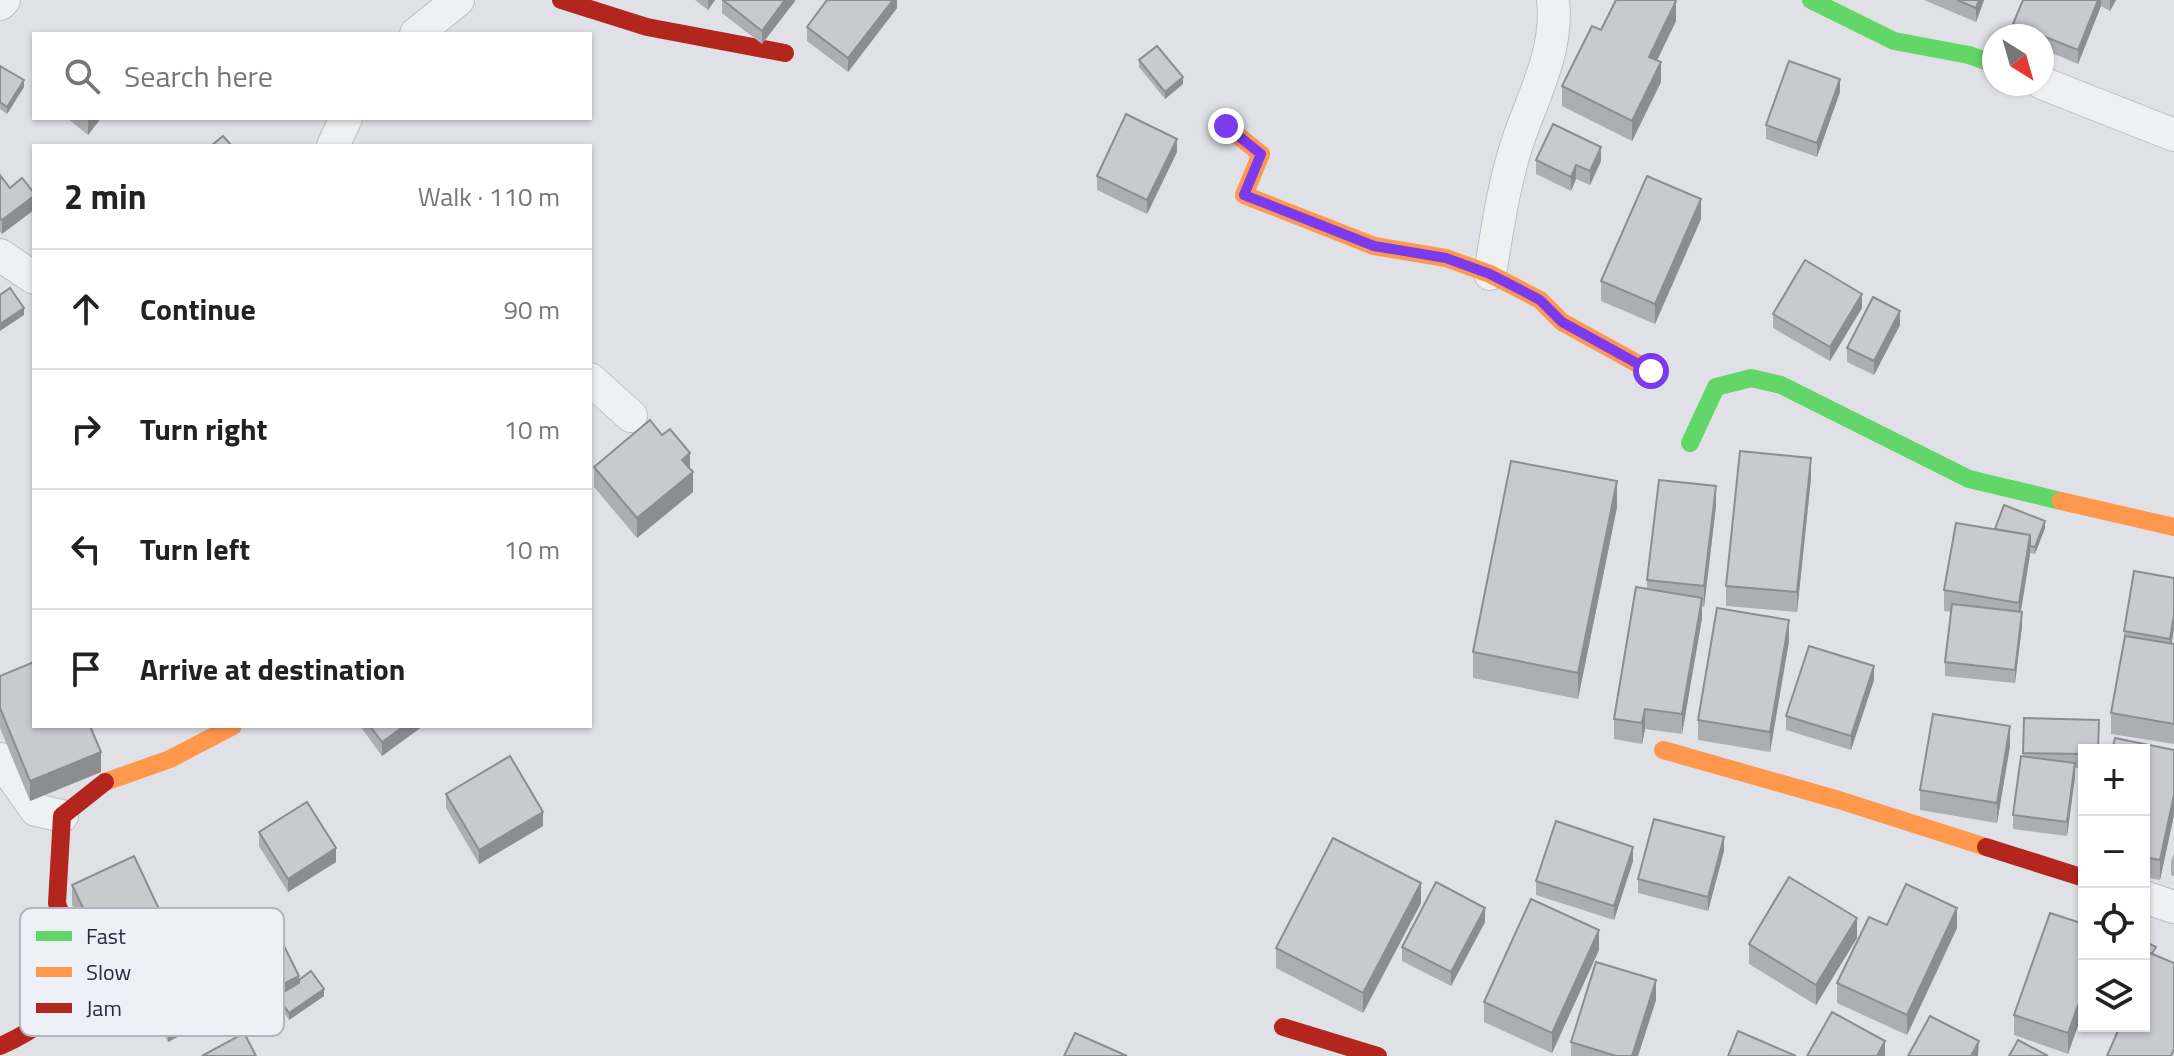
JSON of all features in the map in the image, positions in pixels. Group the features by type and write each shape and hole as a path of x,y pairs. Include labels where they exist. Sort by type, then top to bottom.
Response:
{"street":[{"path":"418,32 458,0"},
{"path":"561,0 647,27 785,53"},
{"path":"1811,0 1894,41 1982,60"},
{"path":"1490,274 1515,148 1542,81 1558,6"},
{"path":"2054,88 2174,135"},
{"path":"334,144 345,120"},
{"path":"1226,126 1261,154 1244,195 1374,246 1446,258 1490,274 1540,300 1562,322 1651,371"},
{"path":"0,255 32,277"},
{"path":"1690,443 1716,387 1751,378 1781,385 1969,479 2174,527"},
{"path":"592,381 631,416"},
{"path":"59,908 62,816 106,781 170,759 229,728"},
{"path":"1663,750 1839,800 2078,876"},
{"path":"0,759 36,810 62,816"},
{"path":"2150,899 2174,907"},
{"path":"1283,1027 1378,1056"},
{"path":"0,1046 23,1036"}],"building":[{"path":"723,0 785,0 762,31"},
{"path":"827,0 893,0 848,58 807,27"},
{"path":"1616,0 1676,1 1649,57 1661,62 1632,121 1562,86 1592,26 1601,30"},
{"path":"1957,0 1979,0 1976,8"},
{"path":"2023,0 2098,0 2078,50 2054,40 2054,24 2013,24"},
{"path":"1157,46 1183,77 1165,92 1139,60"},
{"path":"1789,61 1840,79 1817,143 1766,125"},
{"path":"0,66 24,80 7,107 0,102"},
{"path":"1126,114 1177,139 1147,200 1097,176"},
{"path":"1553,124 1601,147 1590,171 1576,165 1571,177 1536,160"},
{"path":"223,136 230,144 213,144"},
{"path":"0,175 10,188 22,178 32,190 32,198 2,220"},
{"path":"1647,176 1701,199 1655,304 1601,281"},
{"path":"1805,260 1862,294 1830,347 1773,314"},
{"path":"10,288 24,308 0,324 0,295"},
{"path":"1873,297 1900,311 1874,361 1847,348"},
{"path":"650,420 662,435 670,429 690,453 682,460 693,472 637,518 594,467"},
{"path":"1740,451 1811,458 1797,592 1726,586"},
{"path":"1511,461 1617,481 1578,673 1473,652"},
{"path":"1659,480 1716,486 1704,586 1647,580"},
{"path":"2004,505 2045,521 2035,547 2030,546 2030,535 1995,529"},
{"path":"1956,523 2030,535 2019,603 1944,590"},
{"path":"2134,571 2174,578 2174,615 2170,639 2124,631"},
{"path":"1636,587 1702,598 1682,714 1645,709 1642,723 1614,719"},
{"path":"1952,604 2022,612 2015,670 1945,662"},
{"path":"1717,608 1789,620 1770,732 1698,720"},
{"path":"2125,636 2174,644 2174,724 2111,713"},
{"path":"1809,646 1874,666 1851,736 1786,716"},
{"path":"32,663 32,728 91,728 101,752 30,781 0,708 0,676"},
{"path":"1933,714 2010,726 1997,803 1920,790"},
{"path":"2024,718 2099,720 2098,744 2078,744 2078,754 2023,753"},
{"path":"372,728 401,728 382,742"},
{"path":"2115,738 2144,744 2114,744"},
{"path":"2150,745 2174,750 2174,795 2160,860 2150,858"},
{"path":"510,756 543,812 479,850 446,794"},
{"path":"2021,756 2075,763 2067,822 2013,815"},
{"path":"307,802 336,848 288,879 259,832"},
{"path":"1654,819 1724,837 1708,897 1638,879"},
{"path":"1556,821 1633,847 1614,906 1536,881"},
{"path":"1333,838 1421,883 1363,993 1276,948"},
{"path":"134,856 158,908 83,908 72,885"},
{"path":"1789,877 1857,918 1816,985 1749,944"},
{"path":"1436,882 1485,908 1451,972 1402,947"},
{"path":"1906,884 1957,908 1907,1015 1837,983 1869,917 1887,925"},
{"path":"1531,899 1599,930 1552,1033 1484,1002"},
{"path":"2050,913 2078,922 2078,1006 2068,1033 2014,1015"},
{"path":"284,946 299,976 284,984"},
{"path":"2150,953 2174,963 2174,1049 2171,1056 2107,1056 2117,1032 2150,1032"},
{"path":"1596,962 1656,980 1632,1056 1616,1056 1571,1042"},
{"path":"311,971 324,989 289,1013 284,1006 284,992"},
{"path":"1832,1012 1885,1041 1877,1056 1807,1056"},
{"path":"1930,1016 1979,1041 1971,1056 1908,1056"},
{"path":"1738,1031 1796,1056 1728,1056"},
{"path":"1075,1033 1127,1056 1064,1056"},
{"path":"239,1036 246,1036 256,1056 202,1056"},
{"path":"2018,1040 2048,1056 2009,1056"}],"traffic: fast":[{"path":"1811,0 1894,41 1982,60"},
{"path":"1690,443 1716,387 1751,378 1781,385 1969,479 2061,501"}],"traffic: slow":[{"path":"1226,126 1261,154 1244,195 1374,246 1446,258 1490,274 1540,300 1562,322 1651,371"},
{"path":"2061,501 2174,527"},
{"path":"105,782 170,759 229,728"},
{"path":"1663,750 1839,800 1986,847"}],"traffic: jam":[{"path":"561,0 647,27 785,53"},
{"path":"59,908 62,816 105,782"},
{"path":"1986,847 2078,876"},
{"path":"1283,1027 1378,1056"},
{"path":"0,1046 20,1036"}],"route":[{"path":"1226,126 1261,154 1244,195 1374,246 1446,258 1490,274 1540,300 1562,322 1651,371"}]}
